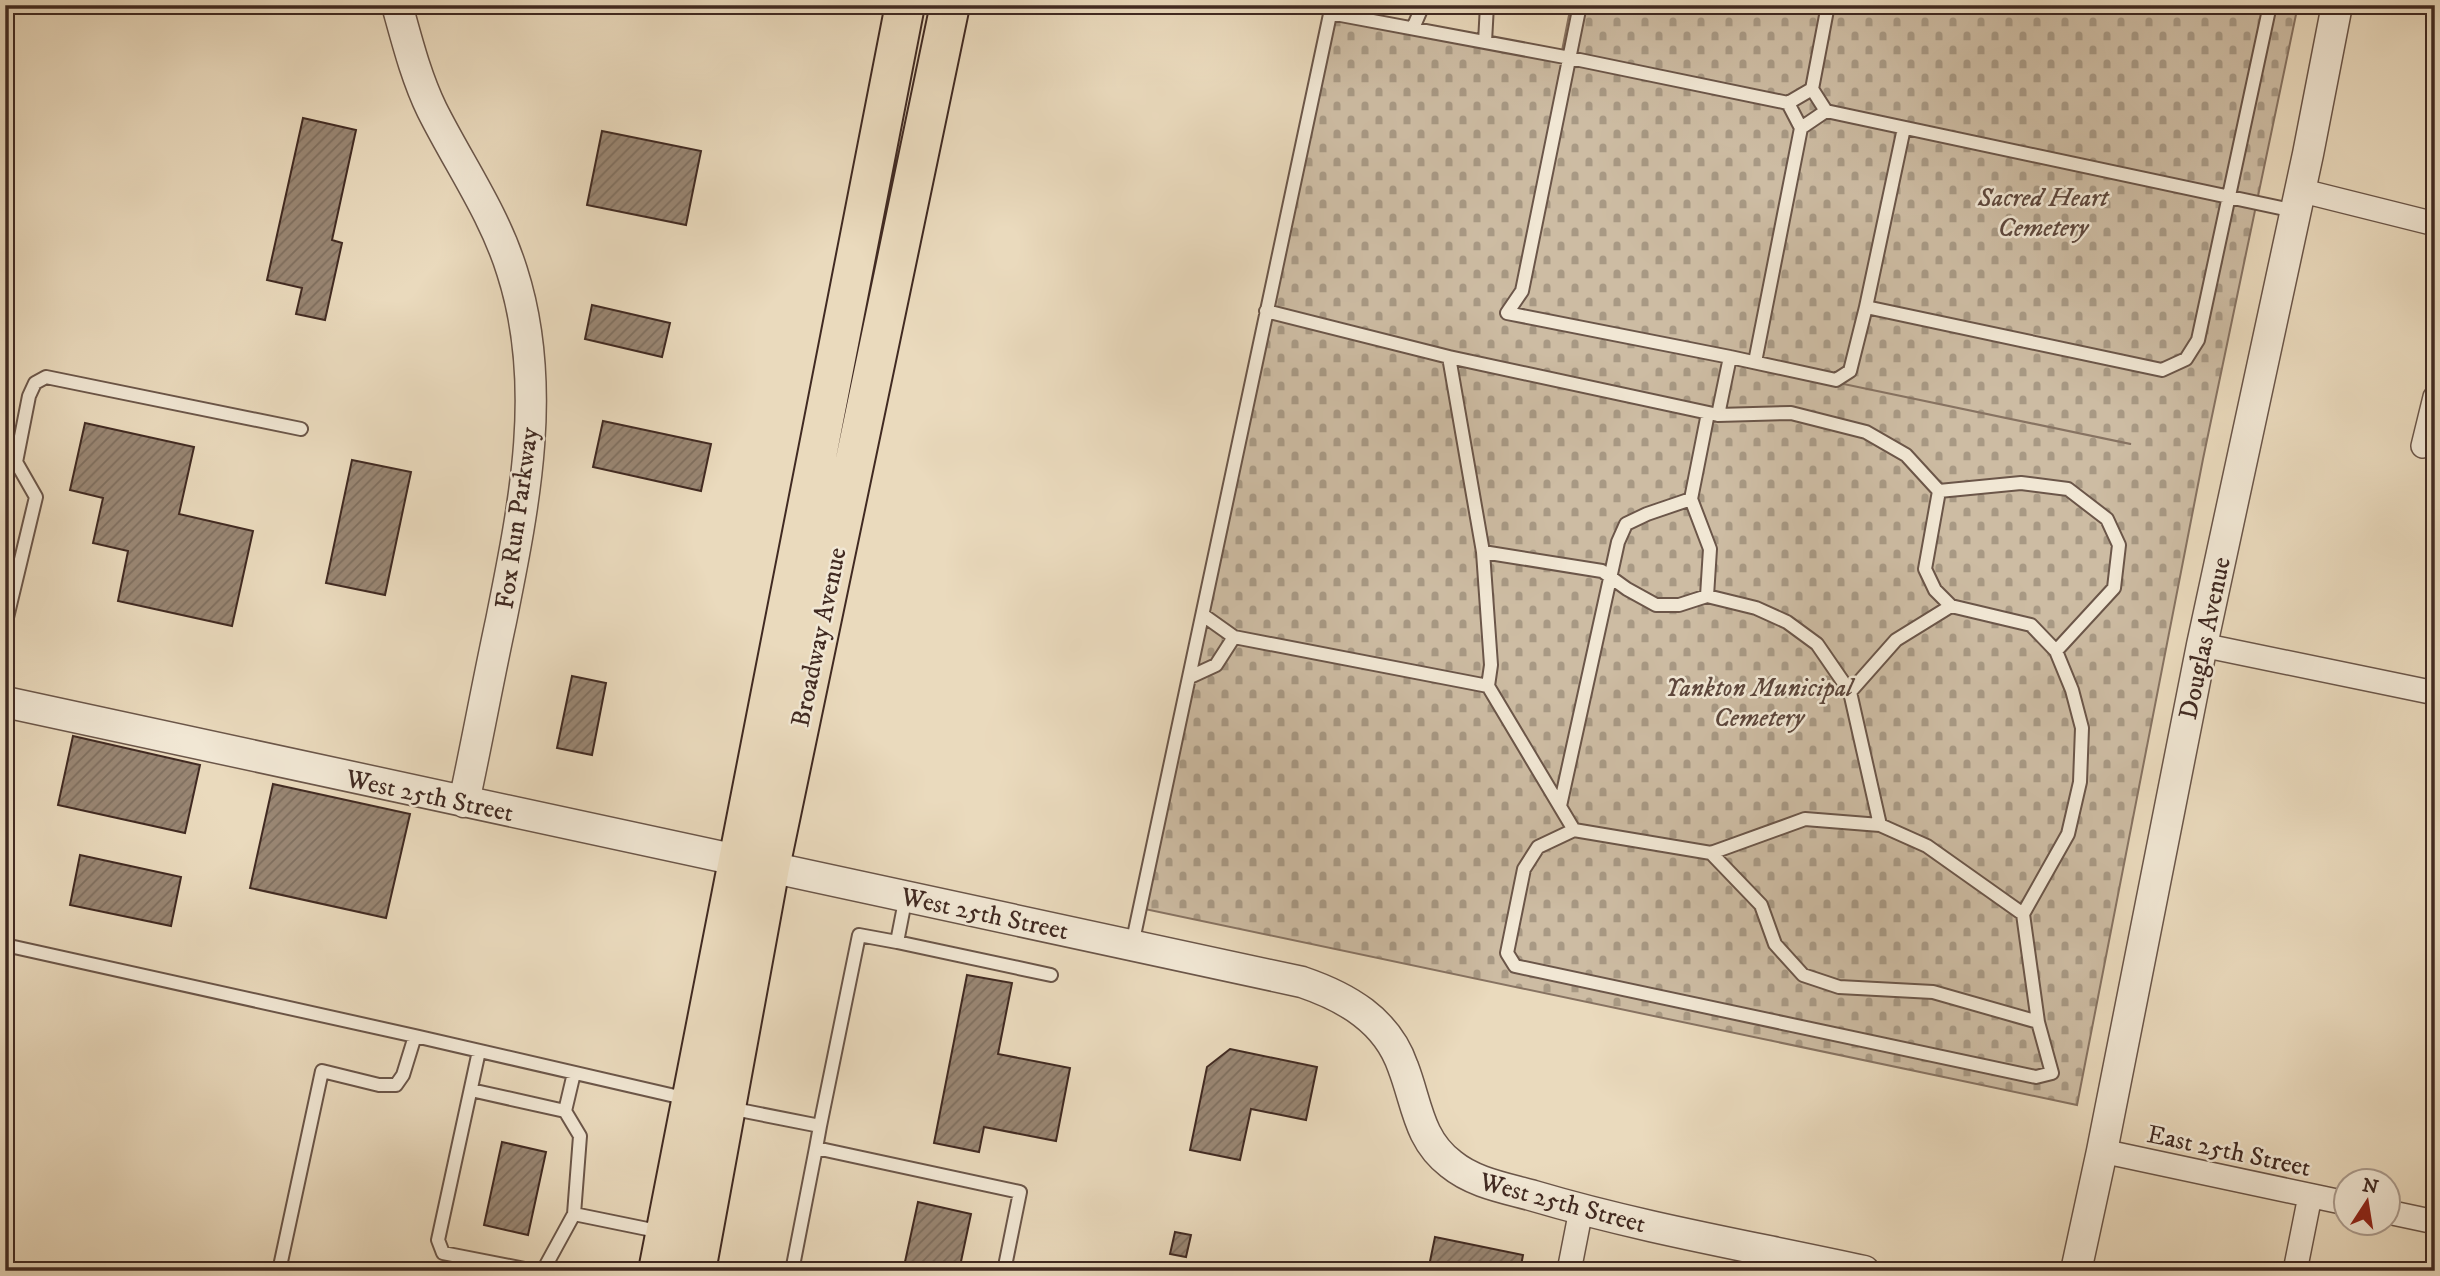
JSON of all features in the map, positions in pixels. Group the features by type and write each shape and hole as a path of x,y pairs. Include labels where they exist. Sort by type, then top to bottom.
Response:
{"highway":[{"name":"Broadway Avenue","path":"658,1271 686,1241 708,1103 905,5"},
{"name":"Broadway Avenue","path":"753,863 950,5"}],"street":[{"name":"Fox Run Parkway","path":"397,5 411,58 431,109 497,230 518,292 528,350 531,421 518,533 464,802"},
{"name":"Douglas Avenue","path":"2076,1271 2202,645 2337,5"},
{"path":"2297,200 2435,224"},
{"path":"2423,446 2435,397"},
{"path":"2202,645 2435,693"},
{"name":"West 25th Street","path":"5,702 1302,982 1329,991 1354,1005 1385,1033 1403,1065 1419,1122 1434,1149 1468,1177 1581,1210 1821,1266 1864,1271"},
{"name":"East 25th Street","path":"2102,1151 2332,1200"},
{"path":"2295,1271 2310,1196"},
{"path":"1569,1271 1581,1210"},
{"path":"2402,1215 2435,1222"}],"lane":[{"path":"1413,28 1423,5"},
{"path":"1485,42 1487,5"},
{"path":"1580,5 1522,291 1507,313 1836,380 1850,371 1904,128"},
{"path":"1828,5 1812,89 1826,111 2228,197 2297,200"},
{"path":"1866,307 2162,370 2186,359 2198,340 2270,5"},
{"path":"1132,945 1331,9 1788,103 1812,89"},
{"path":"1755,362 1801,128 1788,103"},
{"path":"1801,128 1826,111"},
{"path":"1266,311 1449,356 1713,414 1791,413 1866,432 1906,455 1939,491"},
{"path":"1449,356 1483,552 1491,665 1488,686 1574,830"},
{"path":"1707,596 1710,549 1691,499 1731,357"},
{"path":"5,626 36,497 16,462 29,396 35,383 46,377 301,429"},
{"path":"1939,491 2021,484 2068,489 2107,519 2119,545 2114,587 2056,651"},
{"path":"1939,491 1925,569 1936,590 1951,606 2031,625 2056,651 2072,690 2082,728 2080,782 2068,834 2023,914 2038,1021 2052,1073 2036,1077 1515,966 1507,953 1524,869 1538,847 1574,830 1711,853 1805,818 1880,825 1927,846 2023,914"},
{"path":"1560,806 1618,542 1626,524 1691,499"},
{"path":"1483,552 1602,571 1627,590 1656,605 1679,605 1707,596 1756,608 1787,622 1816,644 1850,692 1880,825"},
{"path":"1850,692 1896,640 1951,606"},
{"path":"1203,615 1234,638 1488,686"},
{"path":"1191,677 1216,665 1234,638"},
{"path":"1711,853 1761,905 1775,944 1803,975 1839,987 1933,992 2038,1021"},
{"path":"897,942 906,896"},
{"path":"792,1271 859,935 1051,975"},
{"path":"5,945 820,1126"},
{"path":"279,1271 322,1071 379,1085 396,1085 403,1076 415,1036"},
{"path":"479,1051 438,1240 443,1253 540,1269 574,1214 580,1136 565,1111 574,1073"},
{"path":"471,1090 565,1111"},
{"path":"816,1148 1020,1192 1004,1271"},
{"path":"574,1214 686,1241"}],"green space":[{"name":"Yankton Municipal Cemetery","path":"1571,5 2298,5 2203,459 2077,1105 1140,908 1330,13 1561,56","holes":["1705,355 2131,444 2130,444"]}],"building":[{"path":"303,118 356,130 332,240 342,243 325,320 296,314 302,288 267,280"},
{"path":"602,131 701,151 686,225 587,205"},
{"path":"592,305 670,323 662,357 585,339"},
{"path":"603,421 711,444 701,491 593,467"},
{"path":"85,423 194,447 179,514 253,531 232,626 118,601 128,551 93,543 103,498 70,490"},
{"path":"352,460 411,472 385,595 326,583"},
{"path":"572,676 606,683 592,755 557,748"},
{"path":"73,736 200,765 185,833 58,805"},
{"path":"273,784 410,814 386,918 250,888"},
{"path":"80,855 181,877 171,926 70,905"},
{"path":"967,975 1012,983 998,1054 1070,1068 1056,1141 984,1127 979,1152 934,1143"},
{"path":"1230,1049 1317,1067 1306,1120 1251,1109 1240,1160 1190,1150 1207,1067"},
{"path":"502,1142 546,1152 528,1235 484,1225"},
{"path":"918,1202 971,1214 959,1271 903,1271"},
{"path":"1175,1232 1191,1235 1186,1257 1170,1254"},
{"path":"1435,1237 1523,1255 1520,1271 1428,1271"}],"park label":[{"name":"Sacred Heart Cemetery","path":"2043,212"}]}
